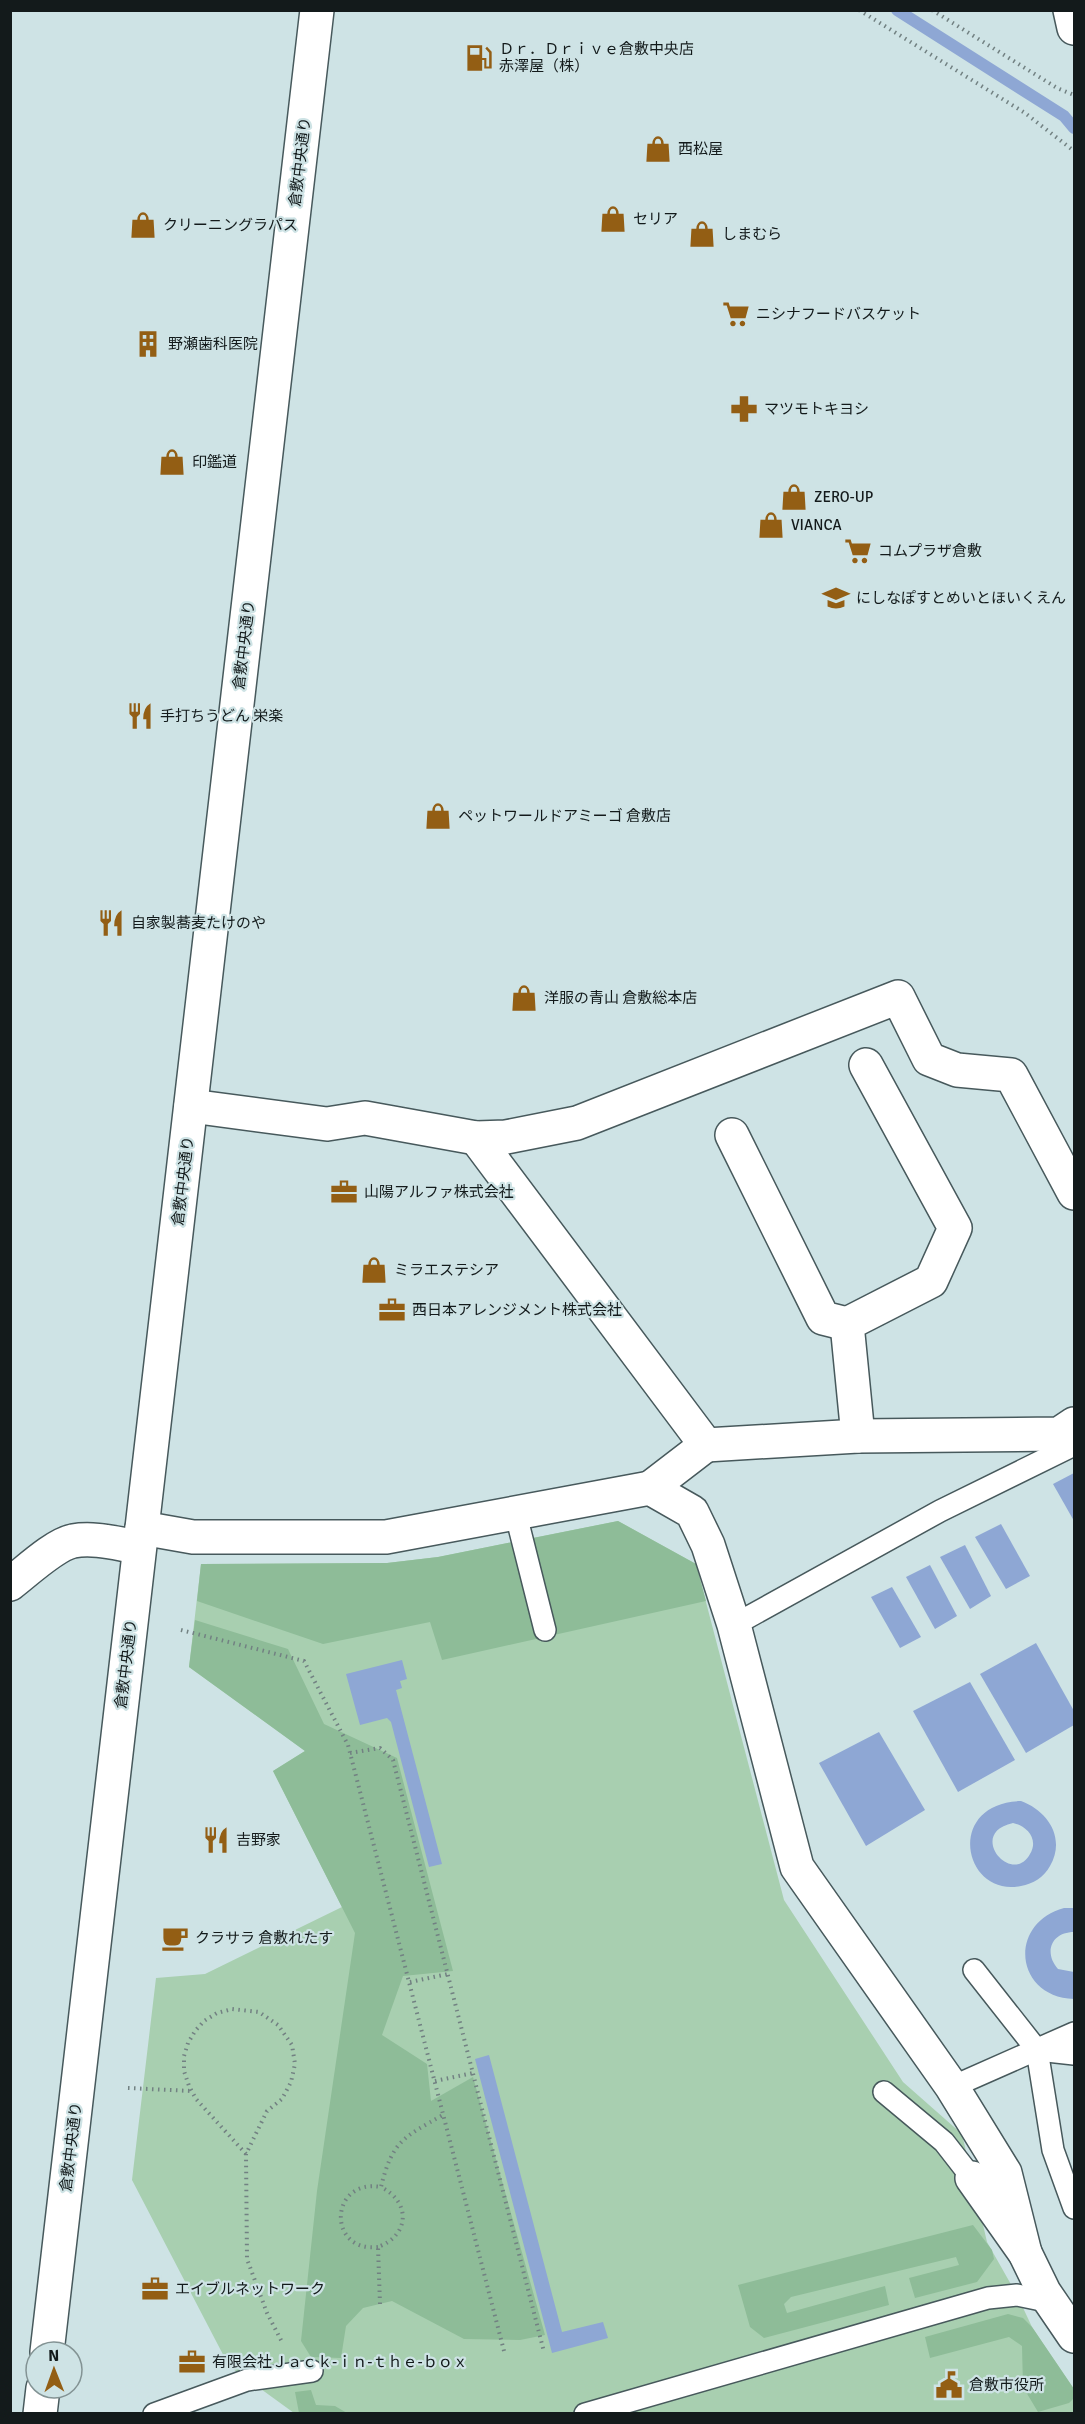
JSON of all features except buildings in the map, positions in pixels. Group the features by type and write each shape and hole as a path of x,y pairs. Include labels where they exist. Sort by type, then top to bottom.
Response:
{"street":[{"name":"倉敷中央通り","path":"48,2340 317,10"},
{"path":"1070,10 1074,28"},
{"path":"191,1107 327,1124 365,1118 476,1138 506,1137 577,1123 898,997 929,1059 957,1070 1011,1075 1074,1193"},
{"path":"732,1135 823,1318 847,1324 931,1281 955,1228 866,1065"},
{"path":"476,1138 706,1445"},
{"path":"847,1324 858,1436"},
{"path":"10,1584 70,1541 193,1537 386,1537 515,1511 650,1488 706,1445 858,1436 1059,1434 1074,1424"},
{"path":"650,1488 692,1512 708,1545 734,1625 797,1867 952,2086 1005,2173 1025,2253"},
{"path":"972,2178 1025,2253 1051,2302 1074,2336"}],"lane":[{"path":"734,1625 940,1511 1074,1444"},
{"path":"515,1511 545,1630"},
{"path":"974,1970 1037,2050 1053,2150 1074,2208"},
{"path":"952,2086 1074,2033"},
{"path":"1037,2050 1074,2054"},
{"path":"884,2092 944,2142 972,2178"},
{"path":"585,2414 988,2298 1017,2295 1051,2302"},
{"path":"154,2414 248,2380 312,2371"}],"path":[{"path":"859,10 1024,113 1074,152"},
{"path":"932,10 1057,88 1074,95"},
{"path":"181,1630 304,1661 350,1753 504,2351"},
{"path":"350,1753 380,1748 393,1760 543,2352"},
{"path":"410,1982 448,1974"},
{"path":"246,2154 191,2091 184,2071 184,2056 195,2031 204,2021 217,2013 232,2009 259,2012 278,2025 292,2045 295,2064 291,2082 282,2099 267,2112 246,2154 247,2259 267,2313 287,2351 312,2371"},
{"path":"435,2081 473,2073"},
{"path":"128,2088 191,2091"},
{"path":"381,2187 386,2168 397,2144 444,2115"},
{"path":"368,2186 381,2187 397,2198 401,2205 403,2220 401,2229 395,2238 378,2247 363,2247 350,2239 343,2227 341,2213 346,2198 368,2186"},
{"path":"378,2247 380,2304"}],"green space":[{"path":"618,1521 696,1564 784,1900 903,2082 962,2134 987,2242 1032,2327 1074,2389 1074,2413 294,2413 229,2366 132,2180 156,1978 205,1974 342,1907 273,1771 305,1751 189,1667 201,1564 387,1563 438,1557"},
{"path":"618,1521 696,1564 706,1601 442,1660 430,1622 323,1644 197,1601 201,1564 387,1563 438,1557"},
{"path":"195,1620 288,1649 324,1724 397,1758 453,1971 403,1976 382,2035 427,2064 431,2101 473,2077 545,2335 520,2340 464,2339 392,2301 363,2308 346,2326 341,2358 311,2357 301,2341 317,2191 355,1933 273,1771 305,1751 189,1667"},
{"path":"973,2225 992,2250 994,2259 977,2282 915,2298 909,2278 959,2265 956,2257 791,2297 784,2304 787,2313 885,2286 889,2305 764,2338 750,2327 738,2285"},
{"path":"1008,2314 1023,2318 1032,2327 1074,2389 1074,2398 1069,2403 1038,2412 1023,2387 1022,2346 1009,2337 930,2358 925,2337"},
{"path":"311,2390 316,2405 335,2406 347,2413 299,2413 295,2392"}],"water":[{"path":"1074,1473 1074,1521 1053,1484"},
{"path":"1001,1524 1030,1576 1006,1589 975,1537"},
{"path":"965,1545 991,1596 970,1609 940,1557"},
{"path":"930,1565 957,1616 935,1629 906,1577"},
{"path":"892,1587 921,1637 900,1648 871,1597"},
{"path":"1036,1643 1074,1711 1074,1725 1026,1753 980,1674"},
{"path":"402,1660 407,1679 400,1681 402,1688 396,1690 442,1864 429,1867 391,1722 387,1718 360,1725 346,1674"},
{"path":"970,1682 1015,1760 958,1792 913,1711"},
{"path":"879,1732 925,1810 866,1846 819,1763"},
{"path":"1021,1801 1039,1811 1052,1827 1056,1845 1054,1856 1048,1870 1030,1884 1001,1886 986,1878 975,1865 970,1849 972,1832 980,1817 997,1806","holes":["1013,1823 1027,1830 1033,1843 1030,1854 1022,1863 1013,1864 997,1855 993,1846 993,1837 999,1829"]},
{"path":"1064,1908 1074,1908 1074,1932 1060,1935 1055,1939 1051,1956 1058,1969 1074,1972 1074,1999 1054,1995 1040,1986 1030,1974 1026,1959 1027,1943 1033,1929 1046,1916"},
{"path":"489,2055 562,2332 603,2322 608,2338 552,2353 475,2059"}],"waterway":[{"path":"897,10 1064,116 1074,128"}],"place":[{"name":"Ｄｒ．Ｄｒｉｖｅ倉敷中央店 赤澤屋（株）","path":"479,58"},
{"name":"西松屋","path":"658,149"},
{"name":"セリア","path":"613,219"},
{"name":"クリーニングラパス","path":"143,225"},
{"name":"しまむら","path":"702,234"},
{"name":"ニシナフードバスケット","path":"736,314"},
{"name":"野瀬歯科医院","path":"148,344"},
{"name":"マツモトキヨシ","path":"744,409"},
{"name":"印鑑道","path":"172,462"},
{"name":"ZERO-UP","path":"794,497"},
{"name":"VIANCA","path":"771,525"},
{"name":"コムプラザ倉敷","path":"858,551"},
{"name":"にしなぽすとめいとほいくえん","path":"836,598"},
{"name":"手打ちうどん 栄楽","path":"140,716"},
{"name":"ペットワールドアミーゴ 倉敷店","path":"438,816"},
{"name":"自家製蕎麦たけのや","path":"111,923"},
{"name":"洋服の青山 倉敷総本店","path":"524,998"},
{"name":"山陽アルファ株式会社","path":"344,1192"},
{"name":"ミラエステシア","path":"374,1270"},
{"name":"西日本アレンジメント株式会社","path":"392,1310"},
{"name":"吉野家","path":"216,1840"},
{"name":"クラサラ 倉敷れたす","path":"175,1938"},
{"name":"エイブルネットワーク","path":"155,2289"},
{"name":"有限会社Ｊａｃｋ-ｉｎ-ｔｈｅ-ｂｏｘ","path":"192,2362"},
{"name":"倉敷市役所","path":"949,2385"}]}
